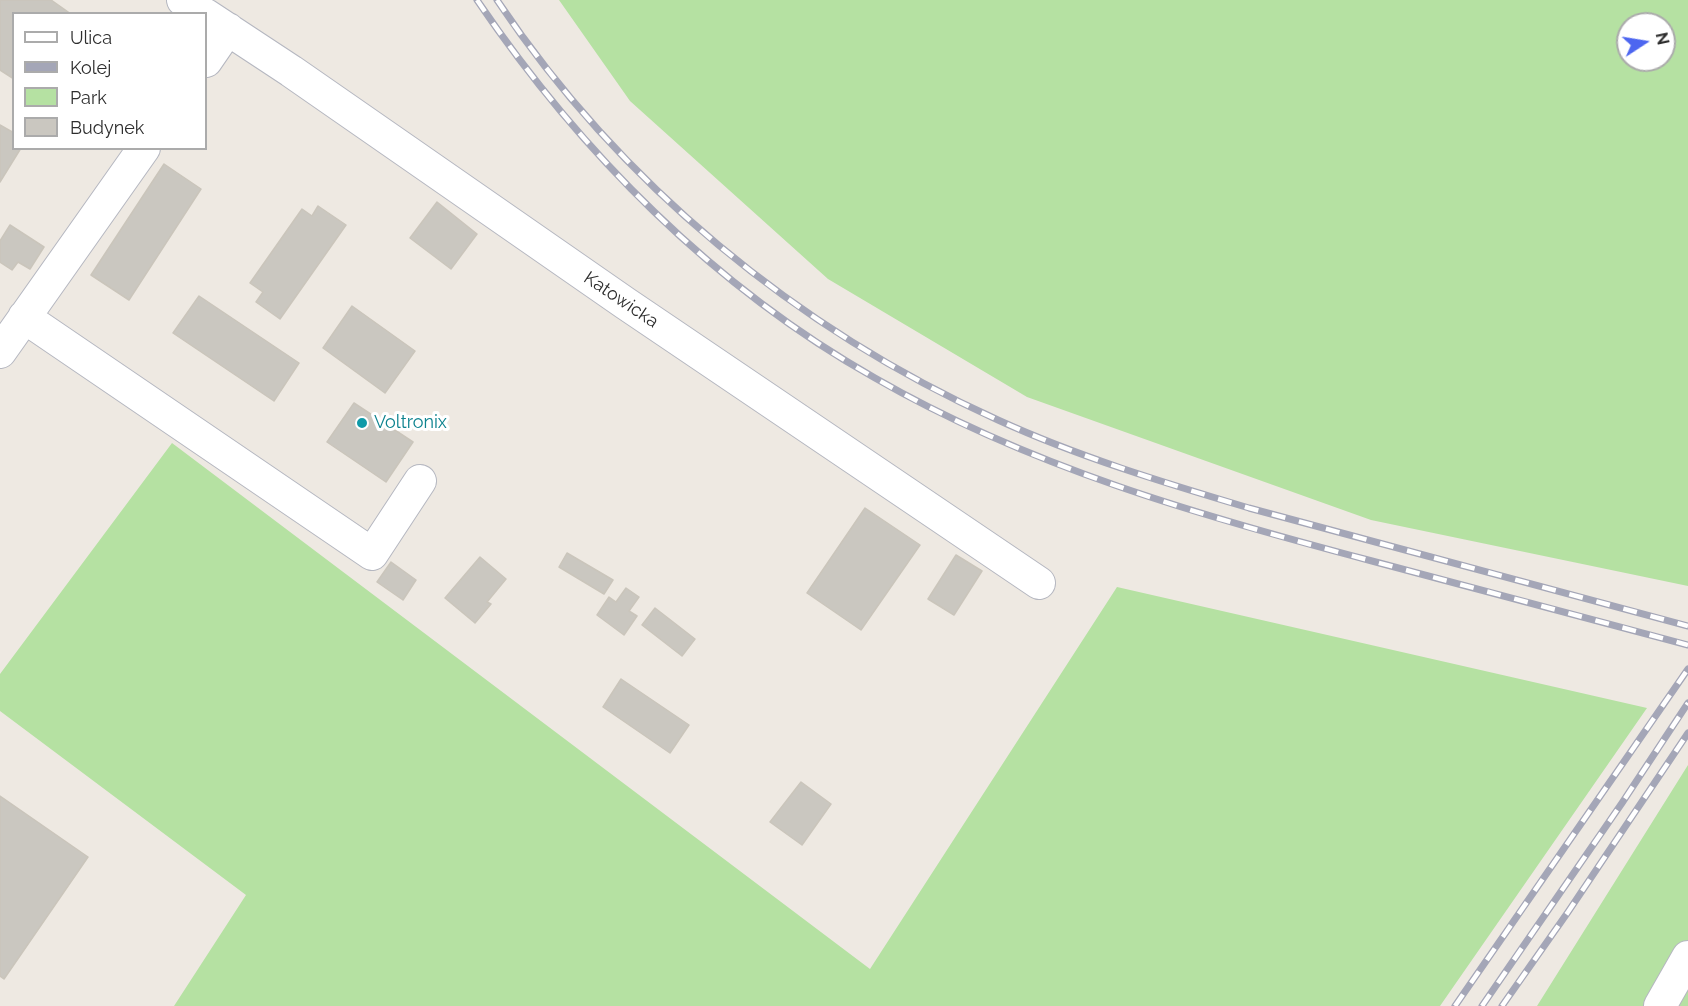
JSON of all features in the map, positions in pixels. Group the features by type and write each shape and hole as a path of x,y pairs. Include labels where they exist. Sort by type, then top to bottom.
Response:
{"street":[{"name":"Katowicka","path":"183,0 201,12"},
{"name":"Katowicka","path":"212,19 1039,584"},
{"path":"207,54 212,19"},
{"path":"0,352 143,150"},
{"path":"24,317 372,554 420,481"},
{"path":"1660,1006 1688,957"}],"green space":[{"path":"559,0 1688,0 1688,586 1371,520 1027,397 828,279 630,101"},
{"path":"172,443 870,969 1117,587 1647,708 1440,1006 174,1006 246,895 0,711 0,674"},
{"path":"1688,765 1688,1006 1537,1006"}],"building":[{"path":"0,0 51,0 68,12 12,12 12,78 0,70"},
{"path":"0,125 12,132 12,150 20,150 0,182"},
{"path":"164,164 201,189 129,300 91,275"},
{"path":"437,202 477,234 451,269 410,238"},
{"path":"318,206 346,225 280,319 256,302 263,292 250,283 302,209 312,216"},
{"path":"10,225 44,247 30,269 18,262 12,270 0,262 0,241"},
{"path":"199,296 299,363 274,401 173,333"},
{"path":"352,306 415,351 385,393 323,348"},
{"name":"Voltronix","path":"354,403 413,442 386,482 327,442"},
{"path":"865,508 920,545 861,630 807,593"},
{"path":"567,553 613,580 604,594 559,567"},
{"path":"956,555 982,571 954,615 928,599"},
{"path":"480,557 506,579 487,602 491,604 475,623 445,598"},
{"path":"391,562 416,580 403,600 377,582"},
{"path":"626,588 639,597 629,611 637,616 624,635 597,615 609,597 616,602"},
{"path":"655,608 695,639 682,656 642,625"},
{"path":"621,679 689,725 670,753 603,707"},
{"path":"801,782 831,804 802,845 770,822"},
{"path":"0,796 88,857 4,979 0,976"}],"railway":[{"path":"477,0 560,110 654,212 705,258 759,302 816,342 934,410 1055,463 1180,507 1308,544 1688,645"},
{"path":"497,0 546,67 599,130 657,190 718,245 784,296 852,342 924,383 1029,433 1091,458 1154,479 1249,508 1688,626"},
{"path":"1455,1006 1688,669"},
{"path":"1482,1006 1688,703"},
{"path":"1502,1006 1688,733"}],"place":[{"name":"Voltronix","path":"362,423"}]}
